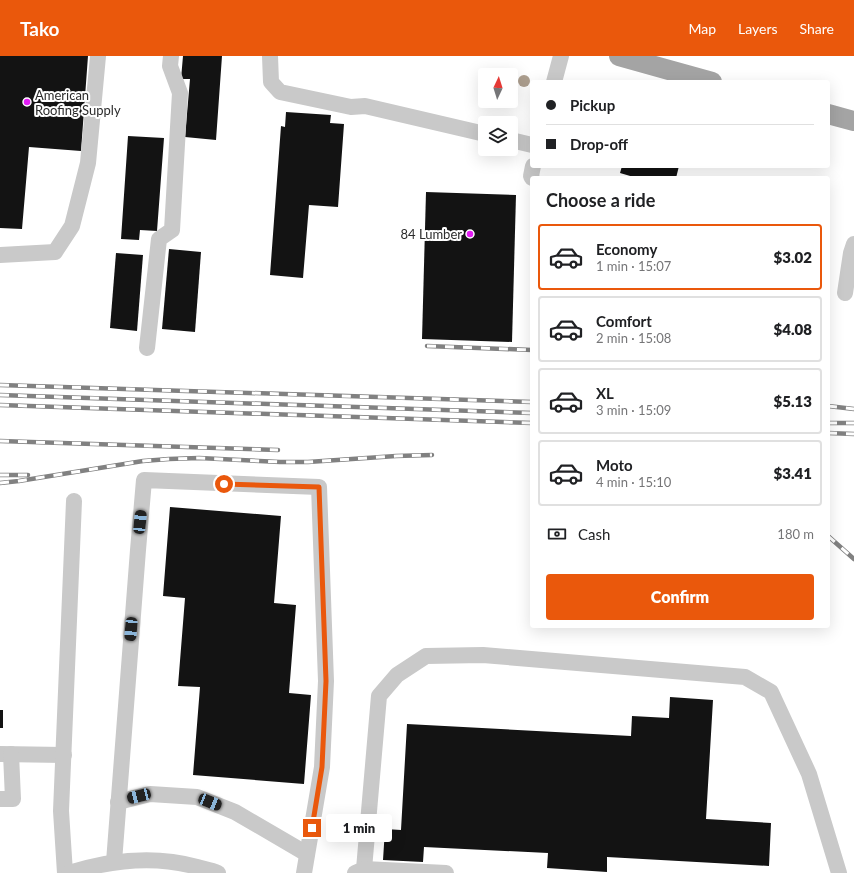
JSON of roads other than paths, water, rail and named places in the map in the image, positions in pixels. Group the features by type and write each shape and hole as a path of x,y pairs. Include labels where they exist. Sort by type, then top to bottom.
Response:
{"main road":[{"path":"619,56 639,59 706,80"},
{"path":"830,115 854,121"}],"street":[{"path":"0,255 55,252 72,226 88,163 98,56"},
{"path":"147,348 159,239 172,230 180,93 170,66 171,56"},
{"path":"270,56 271,82 280,92 351,107 364,106 478,132"},
{"path":"555,80 561,56"},
{"path":"518,142 530,145"},
{"path":"845,293 851,253 854,244"},
{"path":"114,862 144,480 319,487 326,681 322,767 304,873"},
{"path":"66,873 61,811 74,500"},
{"path":"446,873 361,872 379,696 397,675 426,656 483,655 744,677 771,692 809,774 839,873"},
{"path":"0,799 13,799 6,754 64,755"},
{"path":"118,802 150,794 197,797 234,812 307,854"},
{"path":"69,873 114,862 144,860 182,863 218,873"}],"railway":[{"path":"427,346 530,350"},
{"path":"0,385 530,402"},
{"path":"0,395 530,413"},
{"path":"0,405 530,423"},
{"path":"830,406 854,409"},
{"path":"830,423 854,423"},
{"path":"830,433 854,434"},
{"path":"0,441 278,450"},
{"path":"0,483 143,461 169,459 199,458 308,462 432,455"},
{"path":"0,475 28,475"},
{"path":"830,538 854,559"}],"place":[{"name":"American Roofing Supply","path":"27,102"},
{"name":"84 Lumber","path":"470,234"}]}
